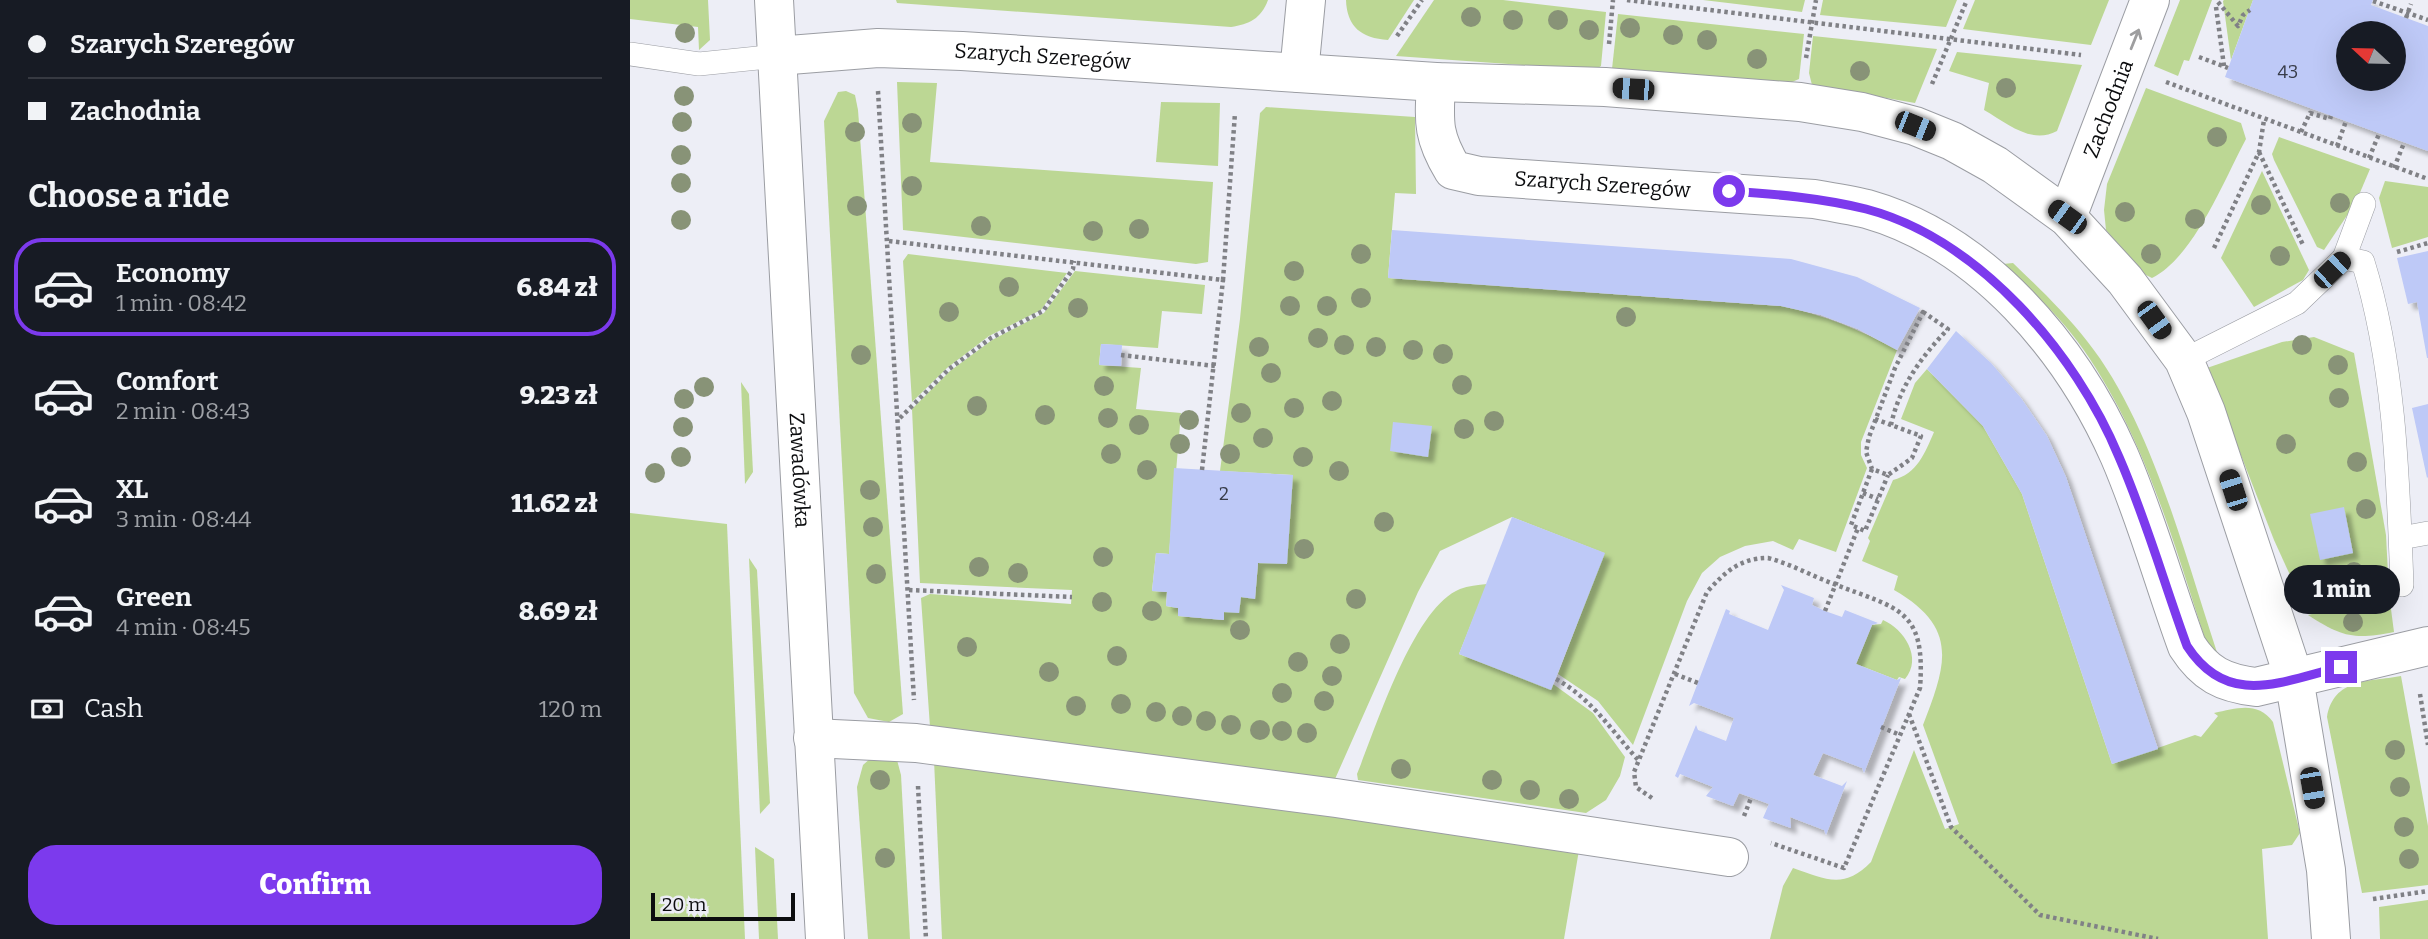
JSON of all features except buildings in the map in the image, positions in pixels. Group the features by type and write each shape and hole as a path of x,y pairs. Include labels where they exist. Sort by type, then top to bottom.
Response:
{"street":[{"name":"Zawadówka","path":"774,0 825,939"},
{"path":"1298,73 1306,0"},
{"name":"Zachodnia","path":"2067,217 2150,0"},
{"name":"Szarych Szeregów","path":"777,56 878,47 1436,82 1605,87 1800,102 1862,112 1915,126 1952,141 1995,165 2067,217 2125,280 2184,360 2225,464 2294,678 2326,870 2331,939"},
{"name":"Szarych Szeregów","path":"1436,82 1434,121 1437,143 1453,170 1479,176 1814,199 1868,210 1910,227 1961,256 1996,284 2038,328 2071,367 2099,414 2124,468 2187,646 2200,666 2211,675 2239,685 2256,687 2294,678"},
{"path":"2294,678 2428,646"},
{"path":"813,738 916,743 1336,798 1729,857"}],"lane":[{"path":"630,54 699,64 777,56"},
{"path":"2184,360 2297,303 2344,258 2364,204"},
{"path":"2344,258 2362,262 2372,293 2390,404 2401,538 2402,585"},
{"path":"2401,538 2428,533"}],"path":[{"path":"1395,39 1422,0"},
{"path":"1626,0 1951,37 2095,57"},
{"path":"1812,22 1816,0"},
{"path":"1930,89 1967,0"},
{"path":"2373,1 2428,20"},
{"path":"2406,18 2411,4"},
{"path":"2199,57 2226,67 2217,5 2238,26 2243,15 2250,10"},
{"path":"878,47 926,939"},
{"path":"2172,84 2394,168 2427,177"},
{"path":"1202,470 1223,280 1235,111"},
{"path":"2301,132 2310,113 2330,119 2332,116"},
{"path":"2214,248 2259,152 2264,120"},
{"path":"2337,146 2346,121"},
{"path":"2369,158 2379,134"},
{"path":"2394,168 2404,143"},
{"path":"2259,152 2320,281"},
{"path":"889,241 1223,280"},
{"path":"900,418 949,369 991,338 1043,311 1073,269 1074,261"},
{"path":"1875,419 1891,425 1921,436 1912,458 1888,475 1865,531 1851,525 1872,469 1866,445 1875,419 1895,368 1923,312 1948,329 1910,375 1891,425"},
{"path":"1121,355 1214,366"},
{"path":"1872,469 1888,475"},
{"path":"1863,493 1878,499"},
{"path":"1825,611 1858,528"},
{"path":"1656,799 1636,787 1634,772 1707,592 1738,564 1753,558 1768,558 1898,608 1909,622 1922,661 1920,688 1843,868 1764,840"},
{"path":"909,590 1072,597"},
{"path":"1675,674 1698,683"},
{"path":"1556,679 1577,691 1595,707 1639,761"},
{"path":"2422,711 2428,745"},
{"path":"1909,713 1951,827 1978,850 2040,915 2158,939"},
{"path":"1881,727 1900,735"},
{"path":"1742,820 1751,798"},
{"path":"2372,912 2372,899 2428,891"}],"green space":[{"path":"630,0 708,0 710,40 699,50 698,27 630,19"},
{"path":"896,0 1268,0 1254,20 1231,27 897,3"},
{"path":"1346,0 1414,0 1388,40 1370,37 1357,29 1349,17"},
{"path":"1434,0 1503,0 1606,12 1601,66 1595,70 1396,56"},
{"path":"1703,0 1805,0 1802,12"},
{"path":"1823,0 1957,0 1946,27 1820,15"},
{"path":"1975,0 2109,0 2091,45 1963,29"},
{"path":"2180,0 2212,0 2189,61 2184,60 2178,76 2154,66"},
{"path":"2253,0 2231,60 2223,1"},
{"path":"1618,14 1804,34 1799,79 1792,82 1612,69"},
{"path":"1813,36 1937,49 1915,103 1812,85 1809,73"},
{"path":"1957,52 2082,65 2057,131 2047,135 2029,134 1984,110 1989,83 1949,71"},
{"path":"897,82 937,83 930,162 1213,182 1208,262 1196,264 903,230"},
{"path":"2146,88 2241,123 2246,139 2194,236 2167,268 2152,278 2142,273 2106,230 2104,210 2107,184"},
{"path":"846,91 855,95 858,110 903,714 889,722 868,718 854,693 824,121 838,92"},
{"path":"1161,102 1220,103 1218,166 1156,162"},
{"path":"1266,107 1415,117 1416,194 1395,193 1388,278 1781,306 1841,324 1897,350 1861,442 1861,455 1867,468 1836,552 1799,539 1793,550 1773,541 1745,546 1720,557 1702,573 1687,601 1633,745 1598,701 1558,674 1604,553 1512,517 1440,551 1418,592 1335,779 930,727 921,598 930,594 1071,604 1072,590 920,583 912,409 950,371 992,340 1044,313 1075,271 1205,285 1202,314 1162,311 1158,348 1101,344 1099,365 1141,368 1136,409 1181,413 1169,554 1156,553 1152,591 1167,592 1166,606 1178,608 1178,616 1223,620 1224,612 1241,597 1255,598 1258,563 1293,475 1220,471 1240,319 1260,113"},
{"path":"2279,137 2370,169 2356,202 2324,250 2317,247 2274,160 2272,154"},
{"path":"2262,171 2309,270 2303,280 2254,307 2221,258"},
{"path":"2385,181 2428,187 2428,237 2392,248 2379,198"},
{"path":"908,254 1067,273 1041,310 989,336 947,368 912,402 903,261"},
{"path":"2013,263 2087,341 2111,375 2131,413 2150,454 2182,541 2222,667 2213,663 2159,501 2126,423 2106,385 2074,337 2045,304 2003,264"},
{"path":"2314,337 2354,353 2386,535 2388,574 2309,598 2300,597 2274,540 2207,368 2282,342"},
{"path":"1927,369 1983,426 2022,494 2112,764 2195,735 2201,737 2218,716 2214,713 2239,708 2254,709 2267,715 2273,722 2300,833 2292,845 2262,849 2268,939 1770,939 1783,886 1793,868 1834,880 1852,876 1871,862 1914,750 1945,829 1959,824 1923,725 1941,666 1942,649 1938,634 1930,619 1915,604 1894,590 1898,576 1862,561 1870,541 1868,538 1893,480 1914,468 1934,432 1901,419 1915,383"},
{"path":"741,382 749,394 753,472 745,484"},
{"path":"630,513 727,524 745,939 630,939"},
{"path":"749,558 757,570 770,803 760,814"},
{"path":"1487,584 1459,654 1551,689 1553,684 1593,713 1625,757 1620,776 1606,800 1586,813 1358,780 1357,774 1398,671 1427,619 1443,601 1460,589"},
{"path":"2389,594 2394,632 2368,636 2349,635 2308,615"},
{"path":"1883,620 1898,630 1909,645 1912,662 1905,679 1899,677 1897,680 1856,664 1872,625 1881,624"},
{"path":"2401,676 2428,826 2428,885 2362,893 2327,717 2331,704 2345,688 2365,681"},
{"path":"872,757 897,760 901,775 910,939 868,939 857,787 863,765"},
{"path":"934,760 1579,850 1564,939 942,939"},
{"path":"755,847 774,859 778,939 759,939"},
{"path":"2428,900 2428,939 2380,939 2379,907"}],"route":[{"path":"1729,191 1814,199 1868,210 1910,227 1953,250 1976,267 2038,328 2071,367 2099,414 2119,457 2187,646 2200,666 2211,675 2227,682 2256,687 2341,667"}]}
